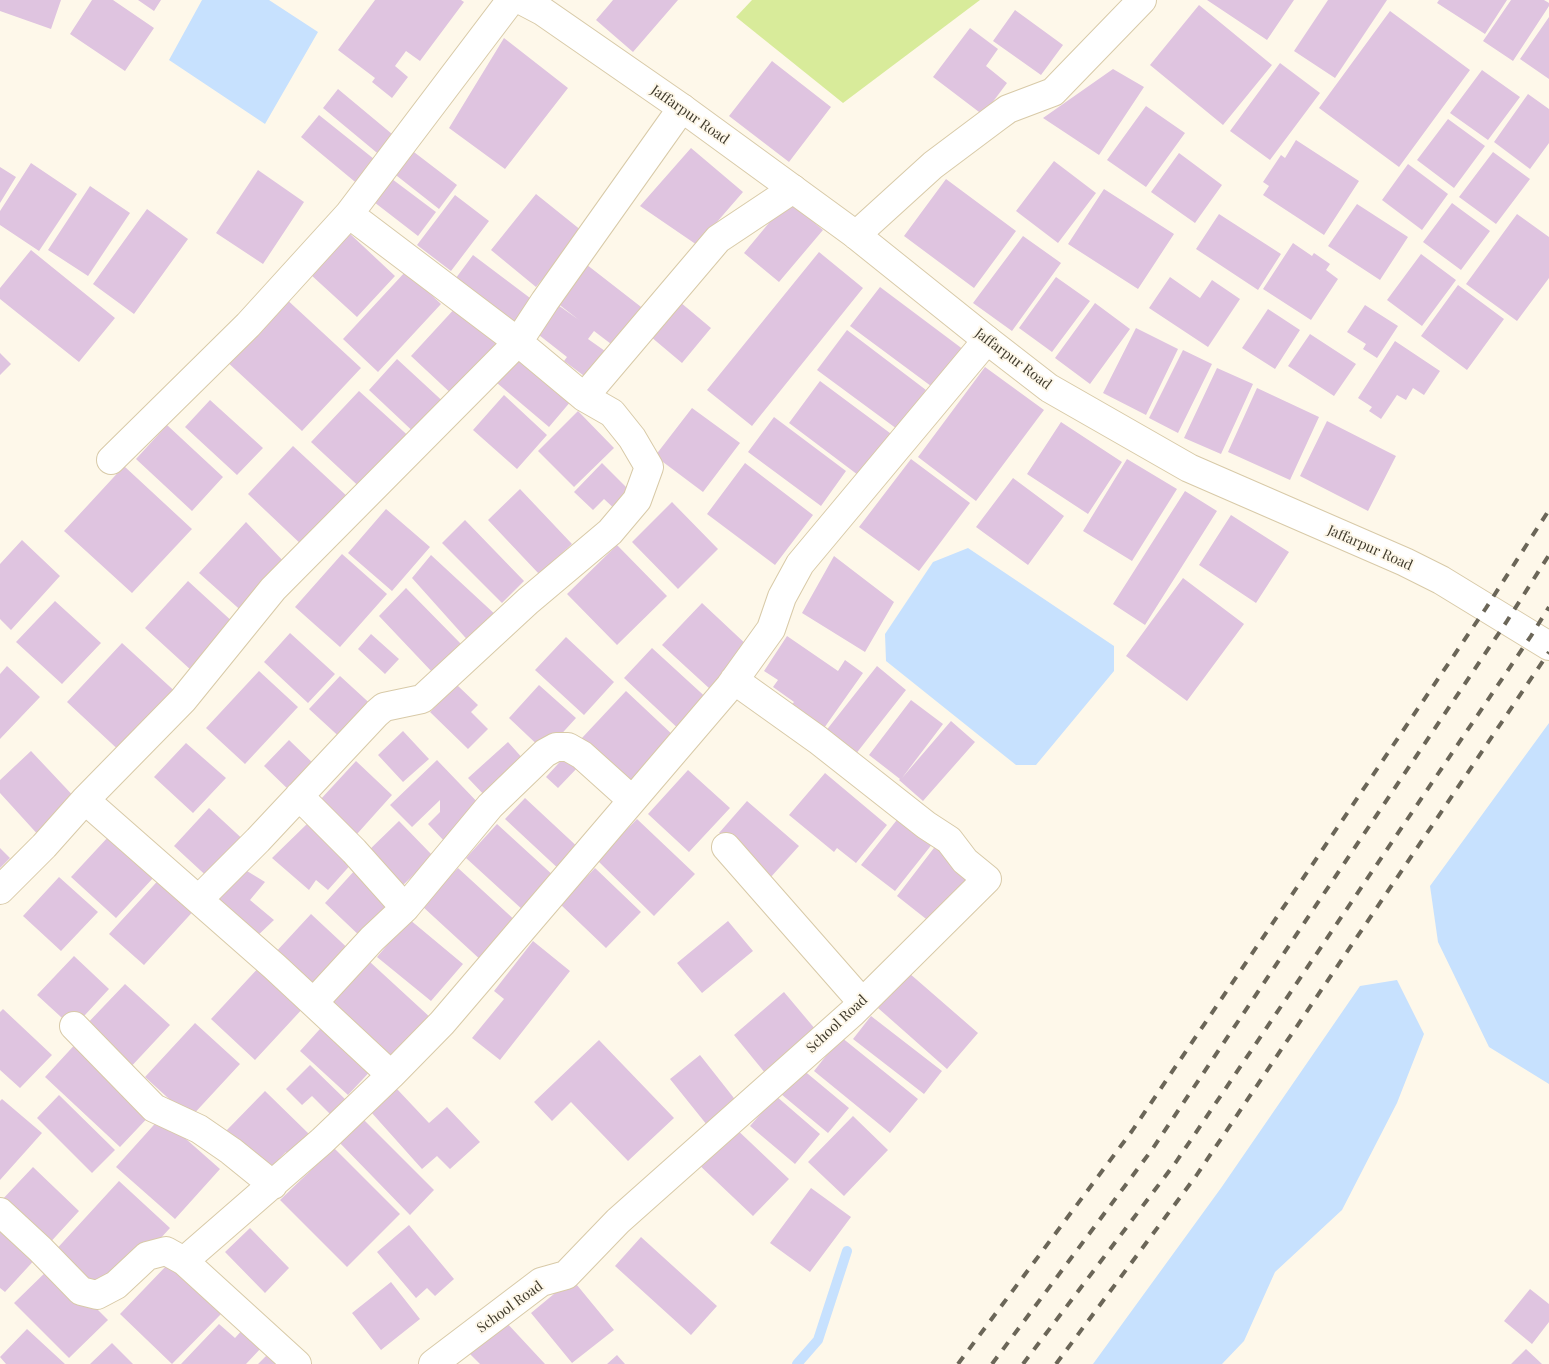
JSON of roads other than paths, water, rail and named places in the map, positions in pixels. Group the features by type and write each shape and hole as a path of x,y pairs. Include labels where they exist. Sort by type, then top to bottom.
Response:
{"street":[{"path":"112,460 248,325 349,214 511,0"},
{"path":"856,235 933,165 996,116 1053,92 1142,0"},
{"name":"Jaffarpur Road","path":"539,4 856,235 1049,388 1189,468 1406,562 1441,580 1549,646"},
{"path":"0,890 183,700 273,589 518,342 544,301 682,108"},
{"path":"584,397 718,239 793,189"},
{"path":"199,898 258,840 377,713 384,707 422,699 528,601 610,532 637,500 649,467 632,438 612,413 584,397 518,342 349,214"},
{"path":"184,1261 322,1141 442,1023 734,680 771,629 782,597 800,564 987,340"},
{"name":"School Road","path":"433,1364 542,1282 566,1275 618,1221 852,1013 987,879 965,861 949,840 926,825 818,740 734,680"},
{"path":"314,1002 405,908 490,806 545,753 556,747 568,747 582,755 632,800"},
{"path":"299,796 360,857 405,908"},
{"path":"86,800 199,898 391,1075"},
{"path":"726,847 862,1002"},
{"path":"74,1026 154,1108 199,1129 231,1151 273,1185"},
{"path":"0,1212 81,1291 97,1295 116,1285 146,1256 166,1251 184,1261 297,1364"}],"water":[{"path":"202,0 269,0 318,32 265,124 169,60"},
{"path":"968,548 1114,646 1114,671 1036,765 1016,765 886,661 885,634 933,562"},
{"path":"1549,723 1549,1084 1489,1047 1438,942 1430,886"},
{"path":"1397,980 1424,1034 1397,1103 1342,1210 1275,1272 1244,1341 1222,1364 1093,1364 1221,1188 1360,986"}],"waterway":[{"path":"797,1364 818,1340 847,1251"}],"railway":[{"path":"958,1364 1132,1131 1486,608 1549,510"},
{"path":"992,1364 1151,1151 1507,621 1549,555"},
{"path":"1023,1364 1176,1162 1549,607"},
{"path":"1056,1364 1196,1176 1549,652"}]}
